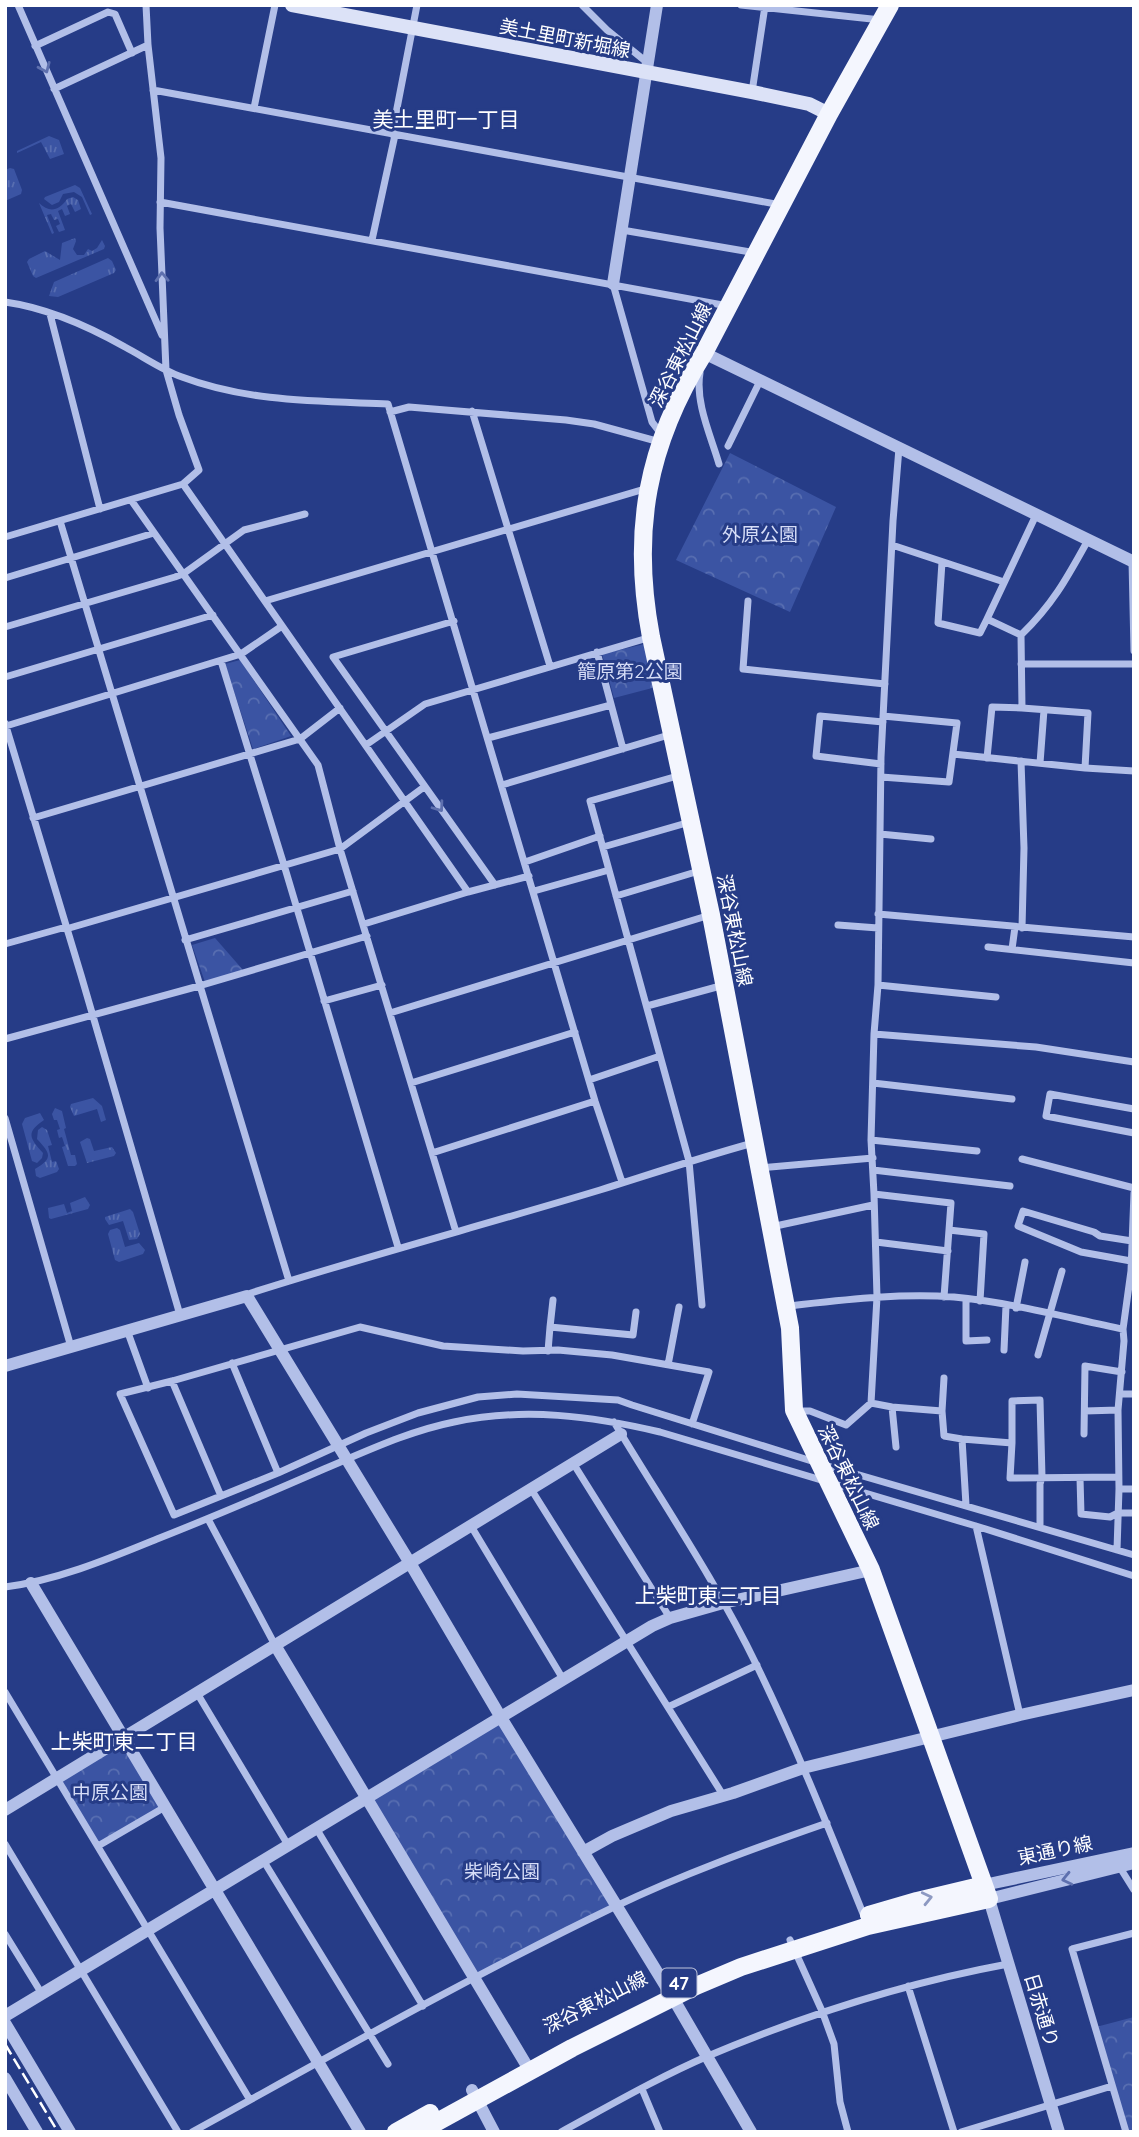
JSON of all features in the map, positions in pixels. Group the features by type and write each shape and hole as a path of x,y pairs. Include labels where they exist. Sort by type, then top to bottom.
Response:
{"main road":[{"name":"美土里町新堀線","path":"292,5 648,68 809,104 829,114"},
{"name":"深谷東松山線","path":"396,2132 527,2067 572,2048 670,1993 718,1977 792,1944 866,1921 986,1892 871,1570 794,1410 790,1328 702,870 651,637 642,562 648,488 661,439 682,388 704,353 829,114 886,12"},
{"name":"深谷東松山線","path":"419,2132 475,2095"}],"street":[{"path":"18,5 165,339"},
{"path":"5,537 183,484 199,470 178,415 166,370 160,145 146,5"},
{"path":"254,108 275,5"},
{"path":"372,240 417,5"},
{"path":"582,5 648,68"},
{"path":"657,5 613,284 653,422 661,439"},
{"path":"740,5 886,12"},
{"path":"752,92 765,6"},
{"path":"36,46 108,12 115,14 132,53"},
{"path":"54,89 148,46"},
{"path":"153,90 782,206"},
{"path":"160,202 729,306"},
{"path":"622,230 757,253"},
{"path":"5,302 67,318 183,378 218,389 293,400 388,404 595,1101 622,1182"},
{"path":"50,314 100,509"},
{"path":"155,321 164,319"},
{"path":"719,464 700,401 698,384 704,353 1133,562 1134,651"},
{"path":"728,446 760,381"},
{"path":"390,412 410,407 534,416 594,424 661,439"},
{"path":"472,411 550,666"},
{"path":"794,1410 810,1411 845,1425 872,1403 877,1297 871,1140 878,985 881,764 899,448"},
{"path":"183,484 468,892"},
{"path":"265,601 648,488"},
{"path":"131,500 318,765 340,849 456,1231"},
{"path":"5,627 183,574 244,530 305,514"},
{"path":"942,562 938,623 980,633 1036,515"},
{"path":"60,521 289,1281"},
{"path":"5,578 154,533"},
{"path":"1022,708 1021,635 1060,590 1088,540"},
{"path":"892,545 1004,582"},
{"path":"748,601 743,669 885,684"},
{"path":"5,677 212,615"},
{"path":"987,619 1021,635"},
{"path":"454,621 333,657 495,885"},
{"path":"180,1315 6,724 241,654 282,626"},
{"path":"366,745 425,704 651,637"},
{"path":"597,652 623,749"},
{"path":"220,661 398,1247"},
{"path":"1021,664 1134,664"},
{"path":"488,738 611,705"},
{"path":"987,758 992,707 1088,713 1085,768"},
{"path":"33,818 300,739 340,708"},
{"path":"1040,763 1044,709"},
{"path":"881,764 816,756 820,716 957,723 949,782 881,777"},
{"path":"502,785 672,734"},
{"path":"953,754 1134,771"},
{"path":"1012,949 1018,927 1024,848 1021,761"},
{"path":"681,775 590,801 689,1161 702,1304"},
{"path":"5,944 340,849 425,787"},
{"path":"603,847 692,821"},
{"path":"880,834 931,839"},
{"path":"525,862 600,836"},
{"path":"534,891 609,870"},
{"path":"616,896 702,870"},
{"path":"364,924 529,876"},
{"path":"185,940 353,891"},
{"path":"878,914 1134,937"},
{"path":"390,1013 711,915"},
{"path":"838,925 878,928"},
{"path":"5,1039 368,936"},
{"path":"988,947 1134,963"},
{"path":"324,1001 382,985"},
{"path":"647,1006 724,985"},
{"path":"878,985 996,997"},
{"path":"411,1083 575,1032"},
{"path":"874,1034 1036,1047 1134,1062"},
{"path":"589,1080 660,1056"},
{"path":"873,1083 1012,1099"},
{"path":"1134,1109 1050,1094 1046,1116 1134,1133"},
{"path":"432,1153 595,1101"},
{"path":"5,1118 71,1347"},
{"path":"871,1140 977,1151"},
{"path":"5,1366 753,1143"},
{"path":"758,1168 873,1158"},
{"path":"1022,1159 1134,1190 1131,1261 1133,1271 1130,1304 1123,1329 1118,1410 1119,1489 1116,1550"},
{"path":"873,1170 1010,1186"},
{"path":"874,1194 951,1203 944,1297"},
{"path":"770,1227 873,1205"},
{"path":"1131,1261 1081,1252 1018,1226 1023,1211 1100,1236 1132,1241"},
{"path":"949,1230 984,1234 980,1301"},
{"path":"876,1242 948,1251"},
{"path":"1016,1308 1025,1262"},
{"path":"1038,1355 1062,1270"},
{"path":"247,1296 670,1993 751,2132"},
{"path":"786,1307 877,1297 944,1297 980,1301 1123,1329"},
{"path":"966,1299 967,1341 987,1340"},
{"path":"548,1351 553,1300"},
{"path":"1004,1350 1006,1306"},
{"path":"667,1365 679,1307"},
{"path":"550,1327 633,1335 636,1312"},
{"path":"692,1424 709,1372 612,1355 443,1346 360,1327 120,1394 174,1515 418,1413 478,1397 517,1394 618,1400 692,1424 818,1463 1134,1555"},
{"path":"127,1330 148,1388"},
{"path":"1124,1342 1134,1342"},
{"path":"232,1363 278,1473"},
{"path":"1084,1434 1085,1366 1122,1372"},
{"path":"944,1378 944,1436 1012,1443"},
{"path":"172,1381 221,1496"},
{"path":"1120,1394 1134,1394"},
{"path":"1040,1527 1042,1477 1040,1400 1012,1401 1010,1478 1042,1477 1118,1477"},
{"path":"872,1403 942,1411"},
{"path":"892,1407 896,1447"},
{"path":"1084,1411 1118,1410"},
{"path":"5,1587 31,1583 98,1563 396,1439 454,1422 500,1416 560,1414 614,1422 660,1433 827,1481 1134,1576"},
{"path":"614,1422 723,1603 757,1665 827,1823 866,1921"},
{"path":"5,1810 621,1434"},
{"path":"962,1439 966,1506"},
{"path":"573,1464 670,1618"},
{"path":"1080,1478 1081,1514 1110,1517 1118,1513 1134,1513"},
{"path":"531,1489 723,1795"},
{"path":"1119,1489 1134,1489"},
{"path":"208,1519 275,1645 527,2067"},
{"path":"471,1526 563,1679"},
{"path":"976,1526 1020,1715"},
{"path":"5,2016 625,1641 670,1618 723,1603 871,1570"},
{"path":"31,1583 360,2132"},
{"path":"668,1707 757,1665"},
{"path":"583,1852 638,1824 803,1768 1134,1690"},
{"path":"5,1692 250,2100"},
{"path":"197,1693 288,1845"},
{"path":"98,1846 164,1807"},
{"path":"192,2132 475,1978 616,1906 736,1855 827,1823"},
{"path":"316,1828 423,2006"},
{"path":"5,1844 178,2132"},
{"name":"東通り線","path":"986,1892 1117,1862 1134,1853"},
{"path":"263,1860 388,2064"},
{"path":"1117,1862 1134,1890"},
{"name":"東通り線","path":"1117,1862 1134,1863"},
{"name":"日赤通り","path":"986,1892 1059,2132"},
{"path":"1126,2132 1072,1949 1134,1933"},
{"path":"5,1934 42,1994"},
{"path":"792,1944 834,2044 840,2102 848,2132"},
{"path":"561,2132 577,2128 642,2089 706,2057 822,2011 908,1986 1008,1964"},
{"path":"908,1986 954,2132"},
{"path":"5,2023 70,2132"},
{"path":"5,2078 37,2132"},
{"path":"961,2132 1112,2087"},
{"path":"642,2089 660,2132"},
{"path":"475,2095 494,2132"}],"green space":[{"path":"49,136 59,140 64,154 50,159 41,142 17,153 17,151"},
{"path":"14,169 22,190 21,194 5,201 5,170"},
{"path":"75,185 80,188 92,214 90,215 82,197 74,192 63,194 59,202 52,205 44,199 45,197"},
{"path":"73,197 78,200 81,209 75,212 71,204 67,206 70,214 65,216 62,209 58,211 65,230 59,232 56,226 60,224 58,219 54,220 51,214 47,215 54,233 52,234 39,203 54,209"},
{"path":"75,238 73,249 77,255 84,255 88,249 92,251 97,248 102,240 105,246 104,249 36,278 33,276 27,262 29,259 45,251 60,260 62,243"},
{"path":"108,258 116,270 114,273 58,297 49,296 54,282"},
{"name":"外原公園","path":"730,453 836,507 790,612 676,560"},
{"name":"籠原第2公園","path":"649,643 656,687 614,698 602,654"},
{"path":"240,660 291,736 253,749 225,664"},
{"path":"215,938 243,970 205,982 192,945"},
{"path":"93,1098 102,1106 106,1120 101,1122 97,1109 74,1116 71,1104"},
{"path":"55,1108 62,1111 71,1155 75,1155 75,1166 68,1166 62,1147 65,1146 57,1130 60,1129 52,1114"},
{"path":"40,1113 44,1120 32,1132 35,1143 43,1153 37,1163 32,1161 22,1124 25,1118"},
{"path":"42,1127 47,1130 52,1145 48,1146 52,1162 56,1161 59,1169 40,1178 36,1176 35,1169 45,1162 48,1155 37,1139 38,1130"},
{"path":"90,1139 94,1151 112,1147 116,1153 114,1156 87,1163 80,1142"},
{"path":"85,1197 90,1205 88,1209 49,1218 48,1208 64,1204 67,1213 72,1211 70,1203"},
{"path":"130,1209 140,1234 137,1239 129,1240 123,1221 109,1225 105,1217"},
{"path":"117,1228 125,1247 139,1243 145,1250 143,1254 119,1262 115,1260 108,1234 110,1230"},
{"name":"柴崎公園","path":"500,1716 616,1906 475,1978 366,1798"},
{"name":"中原公園","path":"124,1743 161,1806 99,1844 60,1779"},
{"path":"1134,2017 1134,2132 1128,2132 1096,2027"}],"railway":[{"path":"5,2044 58,2132"}],"district":[{"name":"美土里町一丁目","path":"446,119"},
{"name":"上柴町東三丁目","path":"708,1595"},
{"name":"上柴町東二丁目","path":"124,1741"}]}
